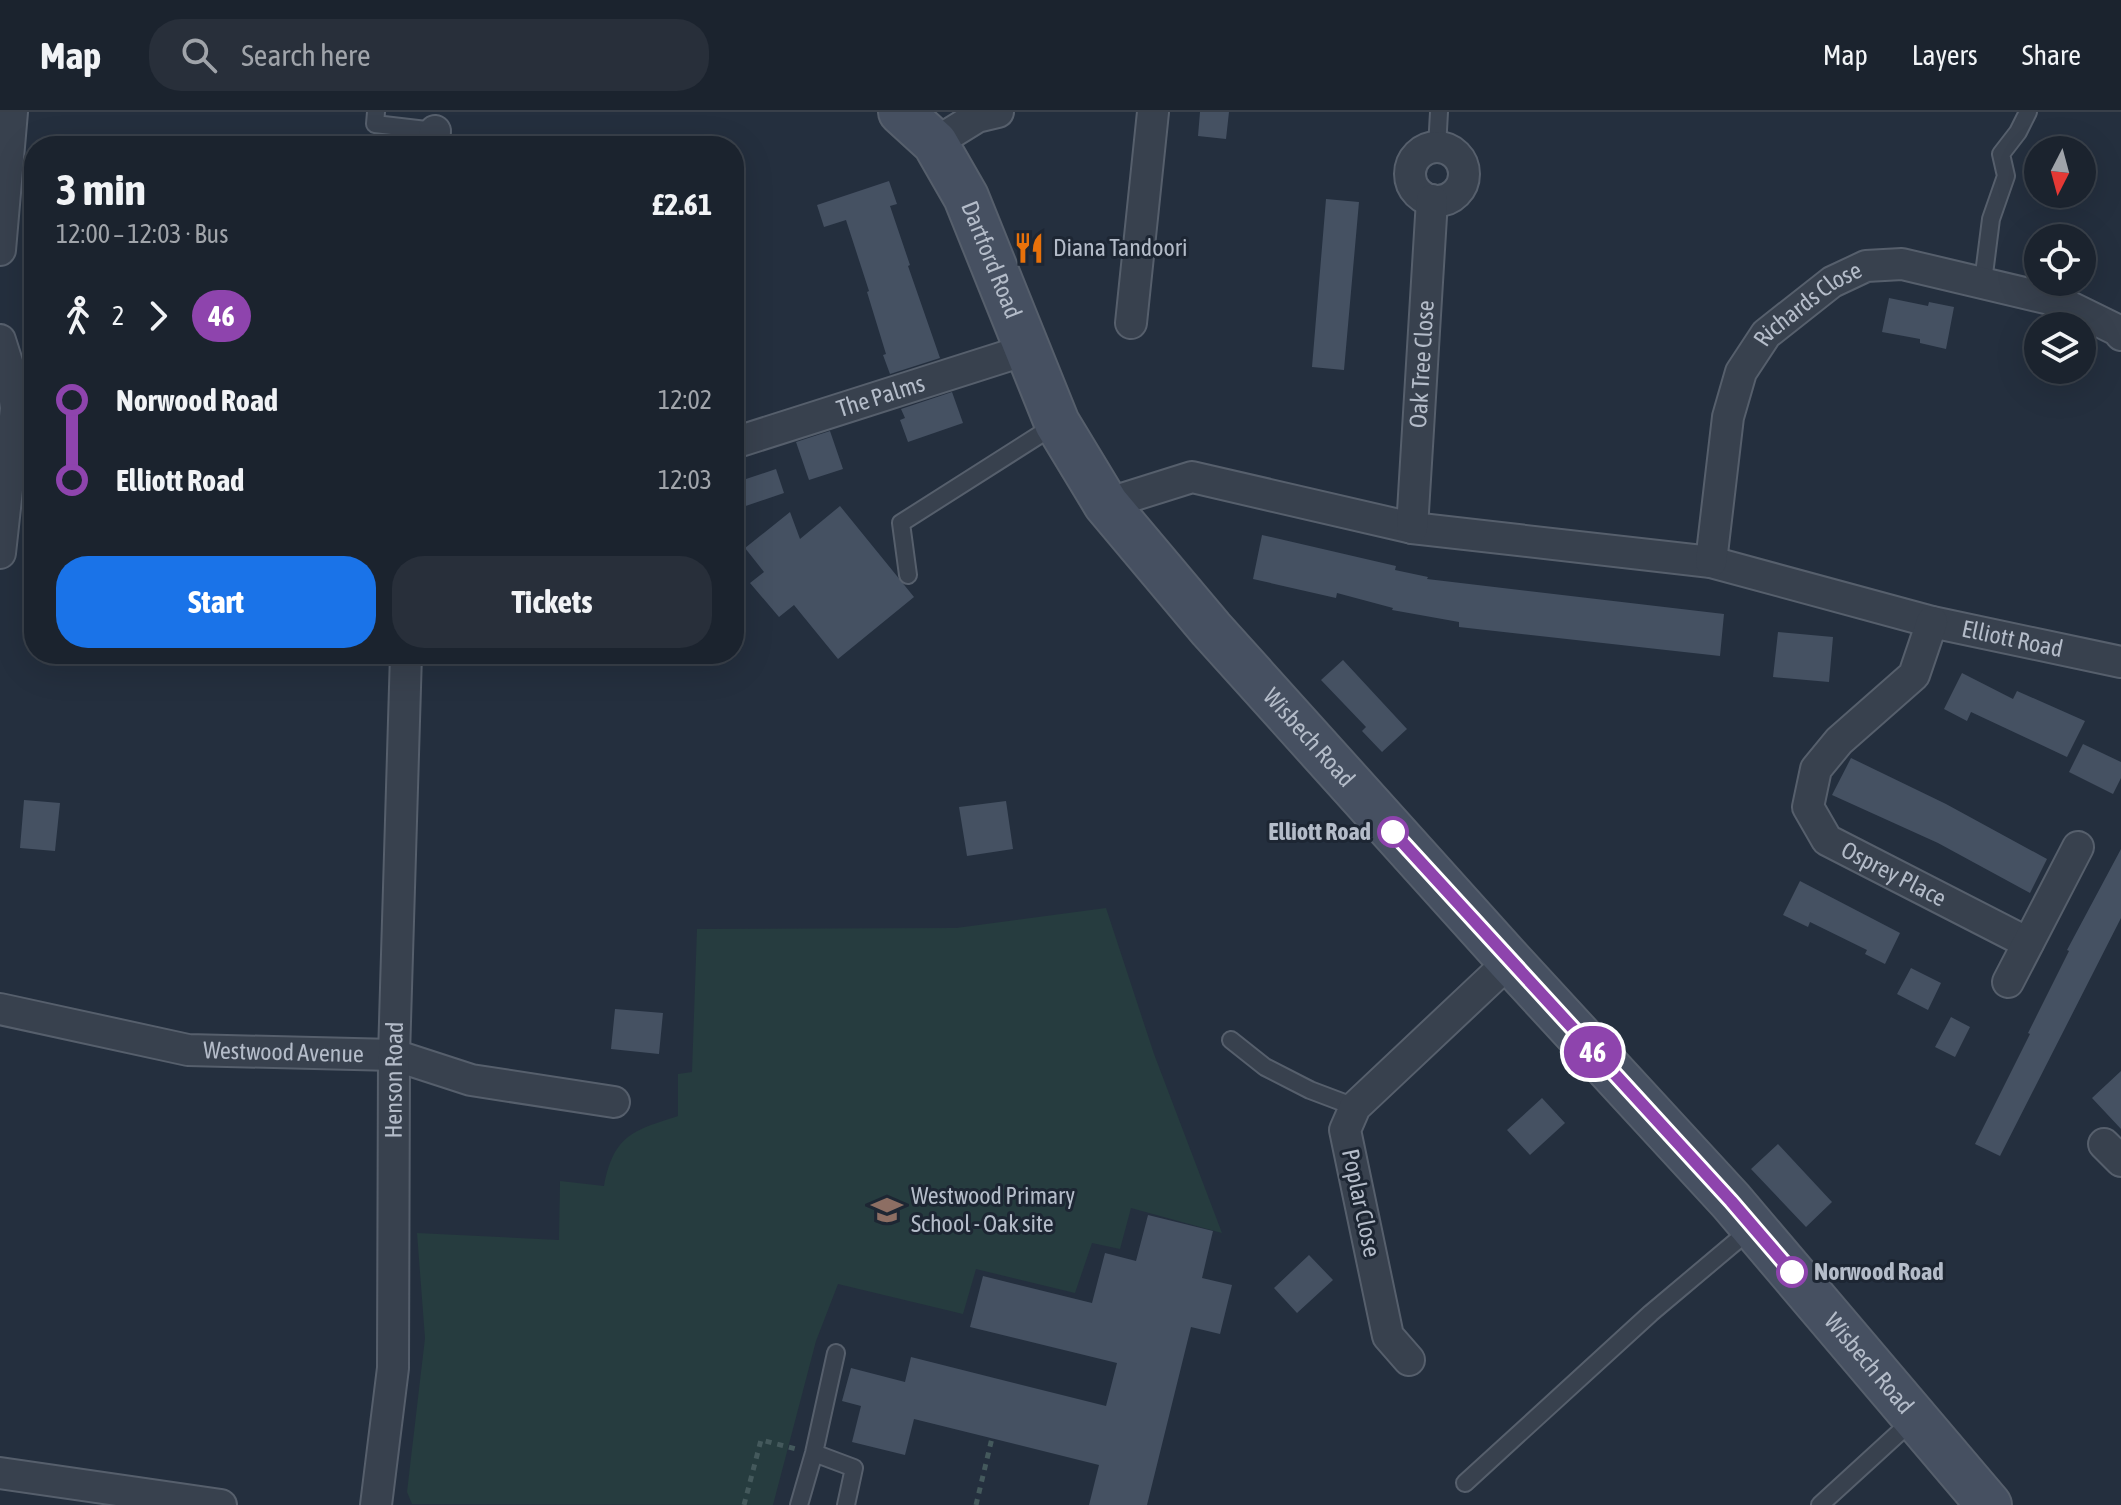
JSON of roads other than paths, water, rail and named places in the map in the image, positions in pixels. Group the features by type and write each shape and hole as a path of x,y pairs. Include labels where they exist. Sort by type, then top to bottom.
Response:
{"main road":[{"name":"Dartford Road","path":"901,112 935,143 966,197 1057,423"},
{"name":"Wisbech Road","path":"1057,423 1106,504 1211,629 1753,1226 1989,1505"}],"street":[{"path":"0,250 12,112"},
{"path":"935,143 977,117 998,112"},
{"path":"1131,323 1153,112"},
{"name":"Oak Tree Close","path":"1412,528 1432,200 1419,194 1411,183 1410,169 1417,156 1428,148 1437,148"},
{"name":"Richards Close","path":"1711,562 1728,417 1741,372 1766,334 1832,282 1866,266 1902,264 2058,301 2117,330 2121,335"},
{"path":"0,340 23,373 16,408 0,553"},
{"name":"The Palms","path":"744,440 1029,349"},
{"name":"Elliott Road","path":"1106,504 1192,477 1412,528 1711,562 1932,622 2121,662"},
{"name":"Osprey Place","path":"1932,622 1914,675 1839,741 1816,769 1808,807 1827,840 2028,943"},
{"name":"Henson Road","path":"376,1505 393,1368 394,1055 406,664"},
{"path":"2008,982 2078,847"},
{"path":"1355,1107 1510,961"},
{"name":"Westwood Avenue","path":"0,1009 188,1050 394,1055 471,1080 614,1102"},
{"name":"Poplar Close","path":"1355,1107 1345,1130 1388,1336 1409,1360"},
{"path":"0,1473 183,1502 221,1505"}],"lane":[{"path":"376,112 375,124 426,136"},
{"path":"1437,148 1439,112"},
{"path":"1983,282 1991,219 2006,176 2001,154 2018,132 2028,112"},
{"path":"908,575 901,523 1057,423"},
{"path":"1231,1040 1265,1067 1310,1090 1355,1107"},
{"path":"1465,1483 1627,1335 1753,1226"},
{"path":"799,1505 836,1353"},
{"path":"1820,1505 1915,1418"},
{"path":"814,1451 854,1468 846,1505"}],"place":[{"name":"Diana Tandoori","path":"1029,248"},
{"name":"Elliott Road","path":"1393,832"},
{"name":"Westwood Primary School - Oak site","path":"887,1210"},
{"name":"Norwood Road","path":"1792,1272"}]}
